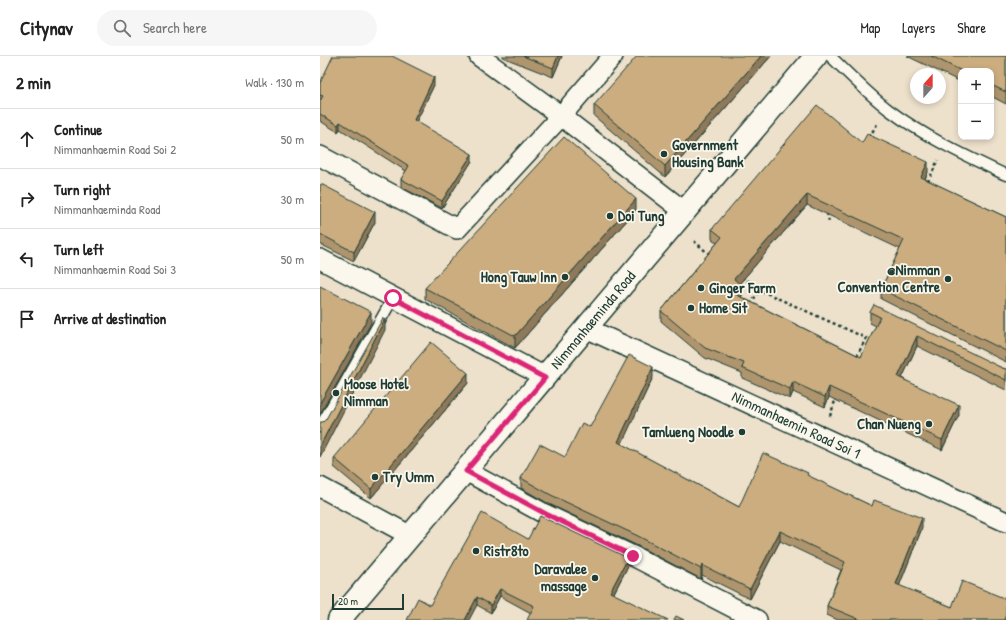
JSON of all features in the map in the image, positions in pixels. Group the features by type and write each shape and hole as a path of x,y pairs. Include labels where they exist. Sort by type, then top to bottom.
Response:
{"main road":[{"name":"Nimmanhaeminda Road","path":"339,620 816,56"}],"street":[{"path":"479,56 561,116 685,212"},
{"path":"320,156 457,230 614,56"},
{"path":"320,259 545,378"},
{"name":"Nimmanhaemin Road Soi 1","path":"586,328 1006,522"},
{"path":"466,471 546,514 633,556 757,620"},
{"path":"320,488 410,536"}],"lane":[{"path":"830,56 888,109 944,145 1006,176"},
{"path":"320,427 393,298"}],"path":[{"path":"866,142 888,109"},
{"path":"926,187 944,145"},
{"path":"826,208 828,222"},
{"path":"694,241 715,258"},
{"path":"737,274 761,289 866,338 856,359"},
{"path":"748,307 761,289"},
{"path":"822,437 838,395"}],"building":[{"path":"333,56 392,56 434,77 414,120 472,154 442,201 401,179 409,166 340,122 338,125 320,114 320,101 323,96 320,95 320,83"},
{"path":"523,56 558,56 553,68"},
{"path":"637,56 761,56 665,166 594,105"},
{"path":"931,56 1006,56 1006,92 994,86 994,68 958,69"},
{"path":"817,105 862,143 867,134 928,162 921,177 1006,217 1006,351 881,289 904,240 807,195 734,279 742,286 735,294 861,357 880,317 870,312 874,305 1006,369 1006,380 917,336 898,377 959,405 942,440 829,387 825,397 793,382 790,389 742,368 744,363 705,348 661,311 722,237 712,229"},
{"path":"564,137 636,199 515,336 425,288"},
{"path":"321,184 375,212 354,252 320,234"},
{"path":"320,286 371,312 320,403"},
{"path":"383,318 385,319 320,446 320,422 323,422 326,419"},
{"path":"431,342 468,373 371,489 334,458"},
{"path":"629,355 653,367 618,442 739,507 763,453 808,473 807,475 872,506 874,500 922,518 896,584 952,607 962,581 1006,599 1006,614 1004,620 861,620 827,606 845,562 780,531 750,589 702,565 701,569 638,536 551,495 521,478 540,444 565,457 582,423 590,427"},
{"path":"482,513 528,539 540,516 628,558 610,592 668,620 527,620 534,606 500,589 491,605 477,597 465,620 407,620 418,598 430,605"},
{"path":"676,616 684,620 674,620"}],"place":[{"name":"Government Housing Bank","path":"664,154"},
{"name":"Doi Tung","path":"610,216"},
{"name":"Hong Tauw Inn","path":"565,277"},
{"name":"@Nimman Convention Centre","path":"948,279"},
{"name":"Ginger Farm","path":"701,288"},
{"name":"Home Sit","path":"691,308"},
{"name":"Moose Hotel Nimman","path":"336,393"},
{"name":"Chan Nueng","path":"929,424"},
{"name":"Tamlueng Noodle","path":"742,432"},
{"name":"Try Umm","path":"375,477"},
{"name":"Ristr8to","path":"476,551"},
{"name":"Daravalee massage","path":"595,578"}],"route":[{"path":"393,298 545,378 466,471 546,514 633,556"}]}
